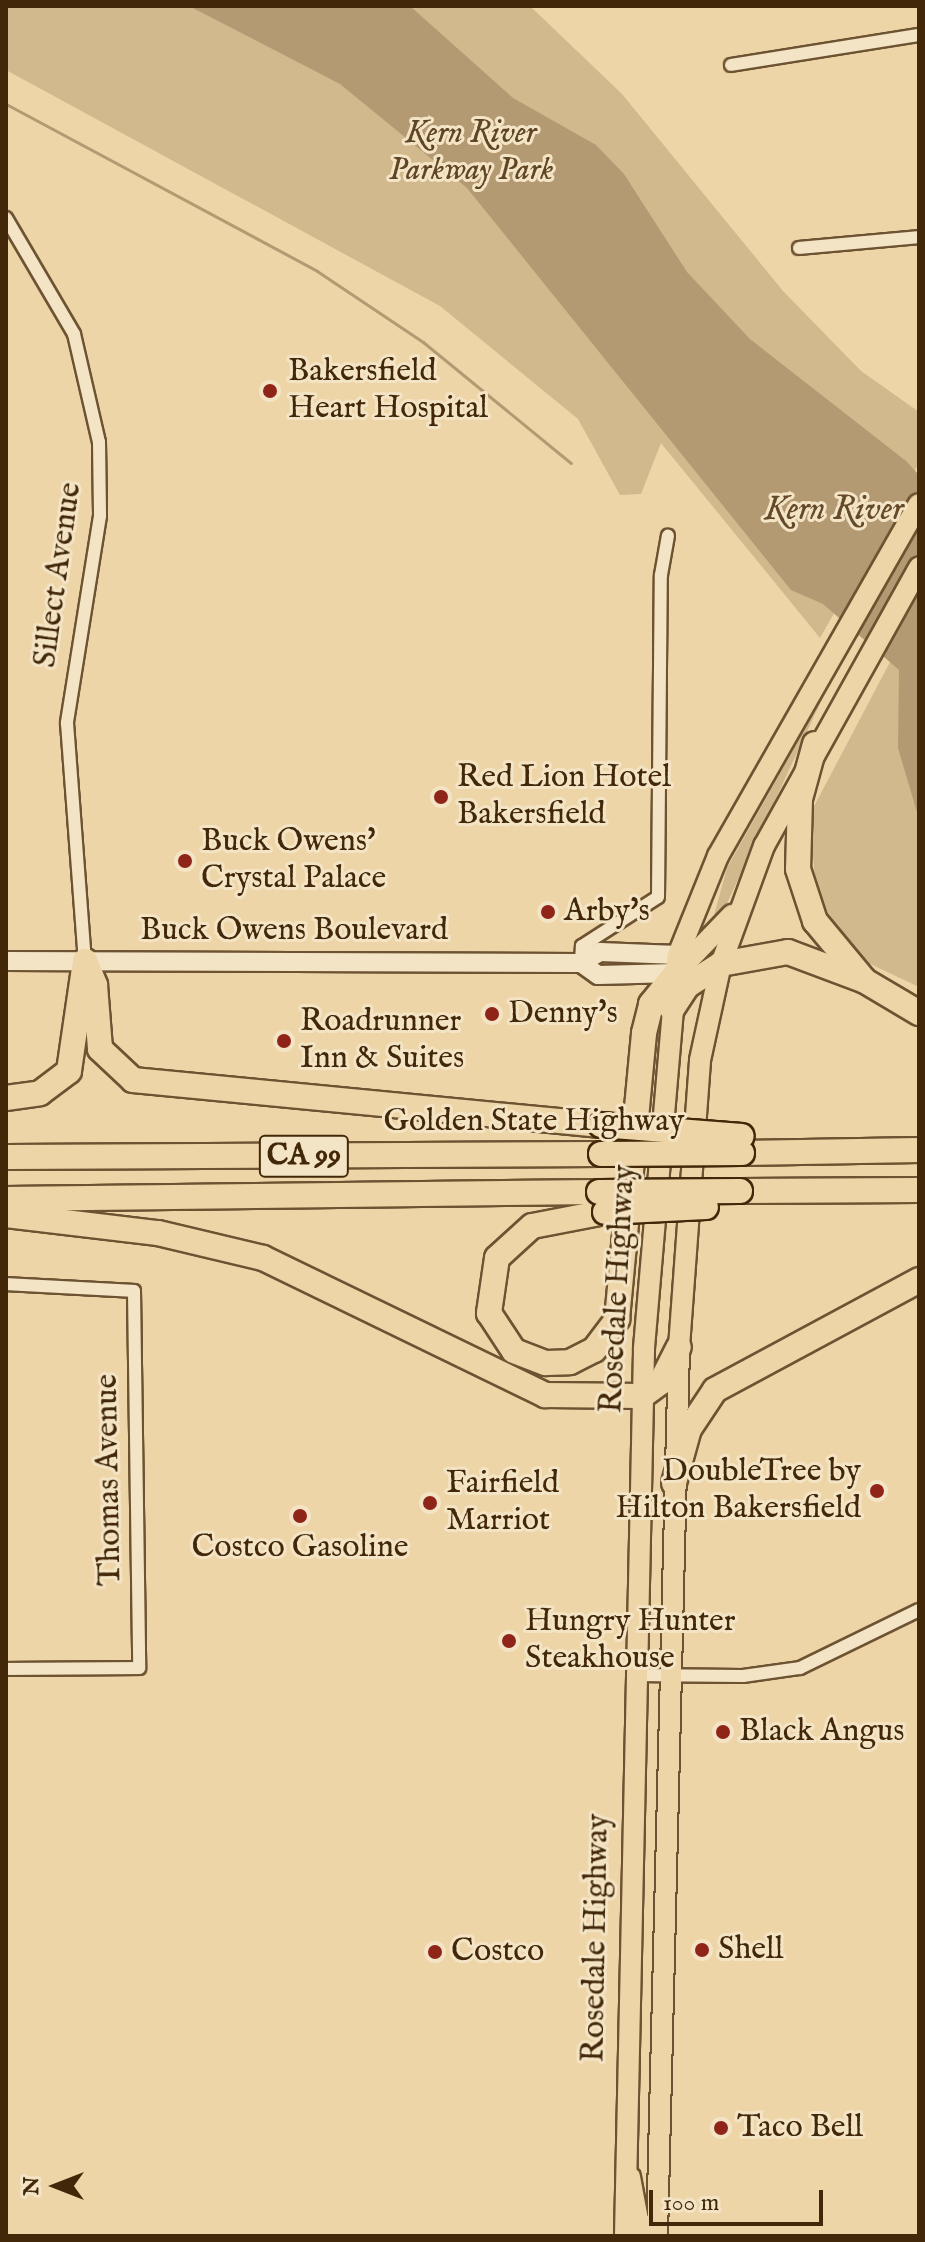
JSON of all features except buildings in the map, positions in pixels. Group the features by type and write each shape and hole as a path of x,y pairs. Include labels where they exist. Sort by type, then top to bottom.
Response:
{"highway":[{"path":"815,744 800,799 798,869 815,921 865,981"},
{"path":"911,1190 741,1198 602,1202 532,1226 497,1258 489,1313 514,1351 570,1362 594,1350 617,1319 644,1033 651,1004 683,968 788,952 865,981 919,1013"},
{"path":"6,1098 40,1093 69,1071 85,961"},
{"path":"85,961 95,985 100,1049 133,1080 601,1125 742,1144"},
{"path":"672,1009 683,968"},
{"name":"Golden State Highway","path":"6,1157 601,1154 742,1144 774,1151 919,1150"},
{"name":"CA 99","path":"6,1199 602,1202"},
{"path":"6,1215 230,1248 318,1282 545,1395 642,1396 661,1382 679,1347"},
{"path":"674,1483 689,1429 715,1390 919,1280"}],"main road":[{"path":"707,1017 683,968 702,887 919,504"},
{"name":"Rosedale Highway","path":"657,2236 668,1675 679,1347 687,1164 707,1017 742,902 815,744 919,567"},
{"path":"683,968 742,902"},
{"name":"Buck Owens Boulevard","path":"6,961 581,963 598,975 683,968"},
{"name":"Rosedale Highway","path":"625,2236 633,1675 642,1396 672,1009"},
{"path":"614,2236 625,2166"},
{"path":"625,2166 641,2236"}],"street":[{"path":"731,65 919,35"},
{"name":"Sillect Avenue","path":"6,218 74,334 99,442 100,516 67,723 85,961"},
{"path":"799,248 919,237"},
{"path":"581,963 582,946 658,897 661,575 668,536"},
{"name":"Thomas Avenue","path":"6,1284 134,1291 139,1668 6,1669"},
{"path":"633,1675 800,1668 919,1610"}],"green space":[{"name":"Kern River Parkway Park","path":"6,6 530,6 622,94 783,291 861,371 919,412 919,463 820,638 661,443 641,494 620,495 578,419 440,306 6,70"},
{"path":"919,607 919,987 862,960 816,896 810,814"},
{"path":"823,697 722,914 710,930 727,868"}],"water":[{"name":"Kern River","path":"189,6 410,6 513,98 596,145 624,174 687,272 750,339 906,461 919,475 919,819 898,748 899,670 823,604 791,590 467,188 340,84"}],"waterway":[{"path":"6,104 317,271 423,342 571,463"}],"place":[{"name":"Bakersfield Heart Hospital","path":"270,391"},
{"name":"Red Lion Hotel Bakersfield","path":"441,797"},
{"name":"Buck Owens' Crystal Palace","path":"185,861"},
{"name":"Arby's","path":"548,912"},
{"name":"Denny's","path":"492,1014"},
{"name":"Roadrunner Inn & Suites","path":"284,1041"},
{"name":"DoubleTree by Hilton Bakersfield","path":"877,1491"},
{"name":"Fairfield Marriot","path":"430,1503"},
{"name":"Costco Gasoline","path":"300,1516"},
{"name":"Hungry Hunter Steakhouse","path":"509,1641"},
{"name":"Black Angus","path":"723,1732"},
{"name":"Shell","path":"702,1950"},
{"name":"Costco","path":"435,1952"},
{"name":"Taco Bell","path":"721,2128"}]}
